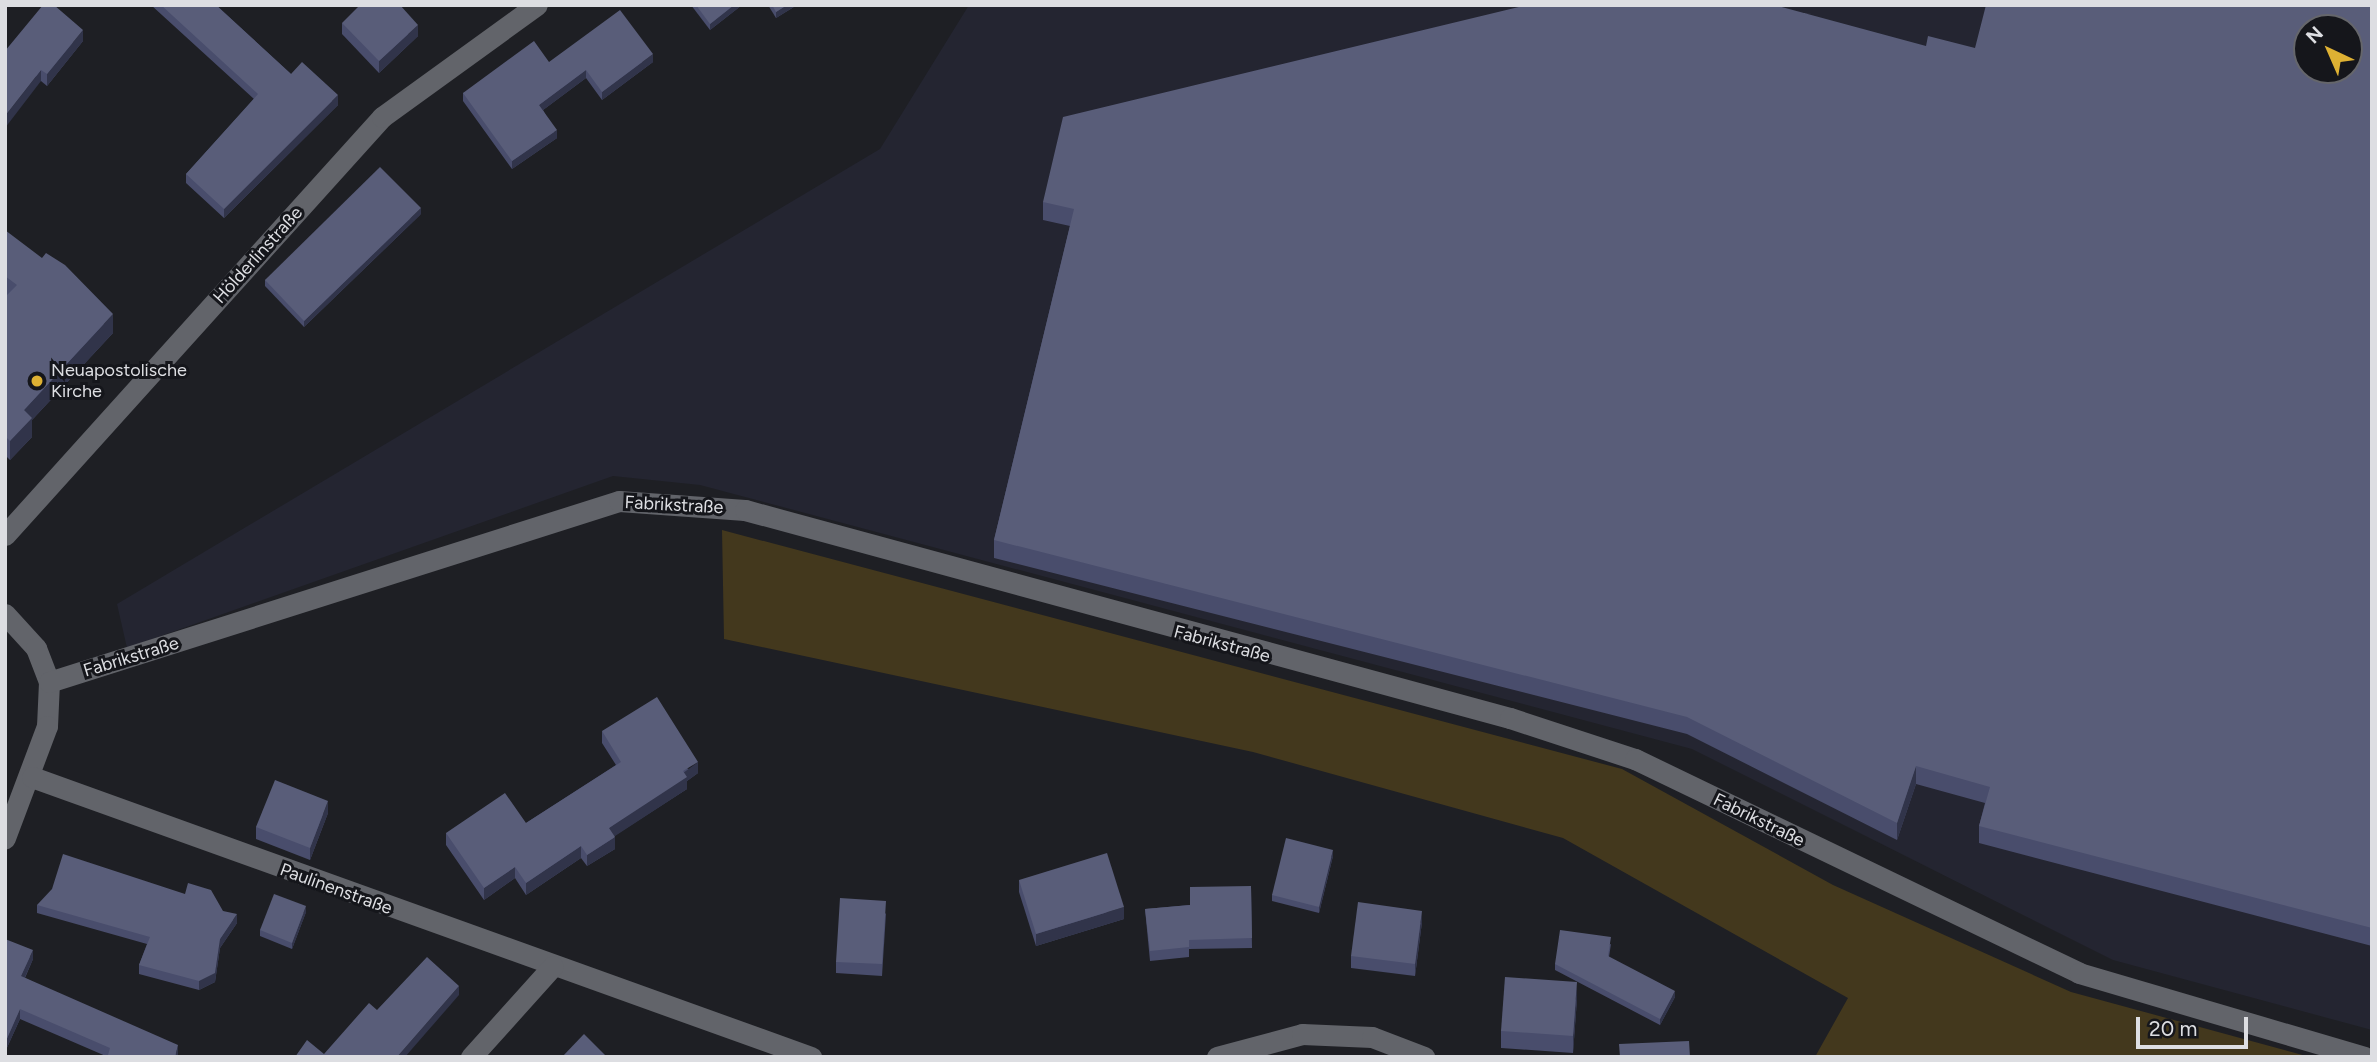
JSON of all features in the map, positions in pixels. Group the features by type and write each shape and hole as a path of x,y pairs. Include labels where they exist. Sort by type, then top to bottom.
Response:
{"street":[{"name":"Hölderlinstraße","path":"5,535 382,117 537,5"},
{"name":"Fabrikstraße","path":"49,682 619,501 745,510 1510,719 1635,759 2079,972 2365,1057"},
{"path":"5,614 36,648 49,682 47,726 32,777 5,838"},
{"name":"Paulinenstraße","path":"32,777 811,1057"},
{"path":"471,1057 553,966"},
{"path":"1217,1057 1302,1034 1372,1037 1424,1057"}],"shaded area":[{"path":"969,5 2372,5 2372,1030 2113,960 1692,749 700,485 613,476 127,648 117,604 880,149"},
{"path":"722,530 1622,769 1833,885 2071,992 2310,1057 1815,1057 1848,998 1563,838 1253,752 724,639"}],"building":[{"path":"43,5 54,5 83,30 47,74 41,70 5,116 5,51"},
{"path":"161,5 216,5 291,74 302,62 338,95 224,209 186,174 258,94"},
{"path":"360,5 400,5 418,25 379,61 342,23"},
{"path":"696,5 734,5 710,24"},
{"path":"772,5 787,5 776,12"},
{"path":"1527,5 1774,5 1926,46 1928,36 1975,48 1986,5 2372,5 2372,928 1979,826 1990,787 1916,766 1897,823 1687,717 994,540 1074,209 1043,202 1063,117"},
{"path":"620,10 653,54 602,92 586,70 539,105 557,130 512,161 463,93 534,41 549,62"},
{"path":"380,167 421,208 304,321 265,280"},
{"name":"Neuapostolische Kirche","path":"5,230 42,258 46,253 65,265 113,314 24,410 32,418 10,441 5,436 5,297 17,285 5,276"},
{"path":"657,697 698,762 683,771 687,777 609,828 615,837 587,855 581,846 526,883 515,867 484,888 446,833 505,793 526,823 621,762 602,731"},
{"path":"275,780 328,801 310,848 256,827"},
{"path":"1286,838 1333,850 1319,907 1272,895"},
{"path":"1107,853 1124,907 1036,934 1019,880"},
{"path":"63,854 185,894 188,883 211,890 223,911 237,914 220,939 215,973 199,981 139,965 150,937 37,905 52,889"},
{"path":"1251,886 1252,938 1189,940 1189,947 1150,951 1145,909 1190,905 1190,887"},
{"path":"274,894 306,906 292,943 260,930"},
{"path":"840,898 886,901 882,964 836,962"},
{"path":"1358,902 1422,911 1415,964 1351,956"},
{"path":"1560,930 1611,937 1608,956 1675,991 1660,1019 1555,964"},
{"path":"5,939 33,950 21,976 178,1045 175,1057 113,1057 108,1055 110,1048 20,1009 5,1043"},
{"path":"427,957 459,986 397,1057 295,1057 307,1040 324,1054 369,1003 377,1010"},
{"path":"1505,977 1577,982 1573,1036 1501,1031"},
{"path":"584,1034 607,1057 562,1057"},
{"path":"1689,1041 1690,1057 1620,1057 1619,1044"}],"place":[{"name":"Neuapostolische Kirche","path":"37,381"}]}
